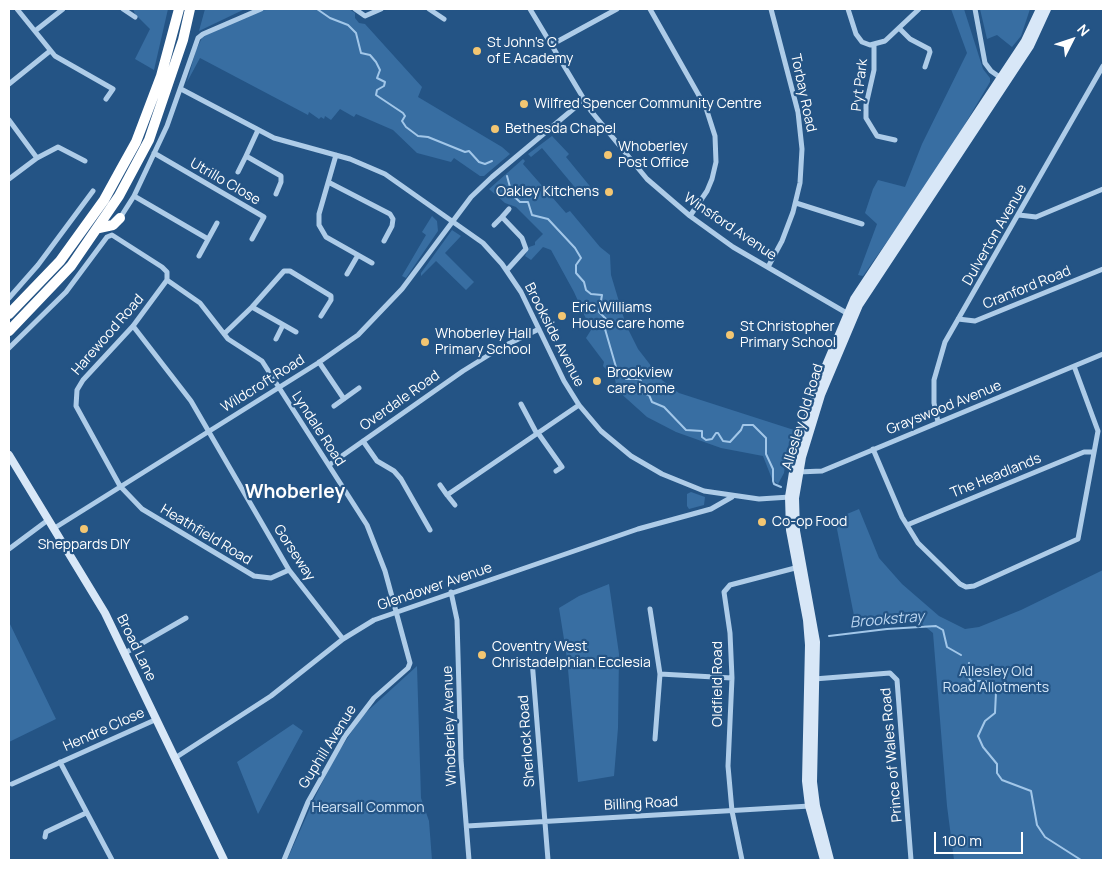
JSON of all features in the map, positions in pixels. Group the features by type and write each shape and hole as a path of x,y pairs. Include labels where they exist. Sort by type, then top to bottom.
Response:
{"highway":[{"path":"9,314 60,261 104,200 136,142 161,76 179,9"},
{"path":"9,332 71,266 99,228 119,196 149,140 170,81 190,9"},
{"path":"99,228 113,225 120,218"}],"main road":[{"name":"Allesley Old Road","path":"930,190 1025,41 1040,9"},
{"name":"Allesley Old Road","path":"824,860 812,806 806,751 812,678 792,498 805,422 866,280 1030,46 1047,9"},
{"name":"Broad Lane","path":"9,455 91,587 125,653 224,860"},
{"name":"Allesley Old Road","path":"812,806 830,860"}],"street":[{"path":"17,9 50,51 119,94"},
{"path":"35,31 63,9"},
{"path":"120,218 134,196 154,154 181,89 198,38 261,9"},
{"path":"355,9 361,16 369,15 381,9"},
{"path":"429,9 444,19"},
{"name":"Winsford Avenue","path":"530,9 584,100 631,162 662,192 690,216 733,247 850,315"},
{"path":"551,45 617,9"},
{"path":"650,9 706,108 715,136 716,162 712,179 707,191 690,216"},
{"name":"Torbay Road","path":"768,267 787,230 796,203 802,160 800,123 771,9"},
{"path":"848,9 858,38 866,44 874,45 884,41 919,9"},
{"path":"974,9 985,63 1001,78"},
{"path":"126,10 135,17"},
{"path":"435,21 439,15"},
{"path":"899,28 910,39 929,49 930,52 925,67"},
{"name":"Pyt Park","path":"874,45 874,70 866,104 866,118 877,136 890,141 895,140"},
{"path":"9,84 50,51"},
{"name":"Dulverton Avenue","path":"938,422 934,392 936,368 945,342 1103,66"},
{"name":"Brookside Avenue","path":"181,89 276,138 336,155 385,174 483,243 506,270 521,292 564,381 579,405 601,431 646,466 694,487 732,496 759,499 792,498"},
{"path":"106,99 113,90"},
{"name":"Wildcroft Road","path":"54,528 319,362 358,334 386,307 471,197 505,165 584,100"},
{"path":"9,120 37,158"},
{"path":"238,172 258,130"},
{"path":"9,179 37,158 58,147 85,160"},
{"name":"Utrillo Close","path":"154,154 264,217 252,239"},
{"path":"336,155 330,183 319,214 321,230 326,237 372,263"},
{"path":"246,156 281,176 282,182 276,194"},
{"path":"330,183 390,214 393,219 392,226 384,241"},
{"path":"1019,215 1036,217 1103,189"},
{"path":"9,298 38,265 93,191"},
{"path":"134,196 208,239"},
{"path":"796,203 862,224"},
{"path":"494,226 509,209"},
{"path":"502,217 522,238 525,245 522,255 506,270"},
{"path":"199,256 217,222"},
{"name":"Lyndale Road","path":"9,348 82,273 108,236 112,235 162,267 167,272 167,280 200,303 231,343 262,361 370,531 397,611"},
{"path":"347,274 358,255"},
{"name":"Cranford Road","path":"958,319 975,321 1103,269"},
{"path":"224,334 252,307 279,274 287,270 331,296 332,300 321,316"},
{"name":"Harewood Road","path":"120,486 79,411 76,395 83,380 133,326 167,280"},
{"path":"252,307 296,332"},
{"path":"276,339 283,325"},
{"name":"Gorseway","path":"133,326 182,388 210,431 289,570 343,639"},
{"name":"Overdale Road","path":"329,465 478,362 539,329"},
{"name":"Grayswood Avenue","path":"795,472 822,471 1103,354"},
{"path":"319,362 344,399"},
{"path":"873,449 907,525 927,553 955,580 966,587 974,586 1078,539 1097,427 1074,366"},
{"path":"334,406 359,388"},
{"path":"521,404 538,434 562,467 556,471"},
{"path":"448,495 579,405"},
{"path":"363,441 377,461 394,471 409,491 430,530"},
{"name":"The Headlands","path":"907,525 1084,452 1094,452"},
{"path":"440,485 455,505"},
{"name":"Heathfield Road","path":"120,486 146,512 254,576 270,578 289,570"},
{"path":"403,495 409,491"},
{"name":"Glendower Avenue","path":"175,758 271,696 343,639 369,623 451,592 638,529 711,510 732,496"},
{"path":"9,549 48,520"},
{"name":"Oldfield Road","path":"742,860 732,811 728,766 732,678 730,633 724,592 730,585 799,567"},
{"name":"Whoberley Avenue","path":"451,592 456,620 461,760 469,860"},
{"path":"650,609 660,674 656,739"},
{"name":"Guphill Avenue","path":"284,860 308,802 344,736 374,698 408,668 410,658 397,611"},
{"path":"125,653 187,618"},
{"name":"Sherlock Road","path":"532,660 548,860"},
{"name":"Prince of Wales Road","path":"812,678 890,673 897,680 911,860"},
{"path":"660,674 732,678"},
{"name":"Hendre Close","path":"12,784 157,719"},
{"name":"Hendre Close","path":"60,762 86,813 112,857"},
{"path":"26,768 30,776"},
{"name":"Billing Road","path":"466,826 812,806"},
{"path":"44,833 86,813"}],"green space":[{"path":"133,9 168,9 154,70 135,59 150,29 135,14"},
{"path":"205,9 245,9 199,31"},
{"path":"262,9 349,9 355,13 355,18 359,23 365,24 422,87 418,97 502,147 510,154 484,176 480,176 454,158 451,162 417,153 393,130 356,114 354,117 340,109 331,120 325,116 324,119 321,117 319,119 309,112 308,115 200,58 187,82 196,50 203,36"},
{"path":"951,9 964,9 983,69 990,78 990,82 949,151 893,233 863,276 858,275 877,224 865,213 873,189 878,180 905,187 922,144 967,53"},
{"path":"980,9 1030,9 1021,36 1012,47 997,35 987,39"},
{"path":"552,136 569,154 566,157 593,190 583,197 542,148 531,157 528,154"},
{"path":"523,159 525,161 523,164 566,213 570,211 600,247 610,255 611,275 626,325 638,349 662,380 679,393 794,430 787,450 784,473 778,484 772,479 763,456 721,448 676,432 647,417 617,390 615,379 603,366 604,362 586,338 591,330 574,292 551,250 543,247 531,260 525,256 529,247 535,245 535,242 543,234 516,207 505,203 489,189"},
{"path":"432,216 437,221 438,231 406,278 402,276 426,235 422,232"},
{"path":"452,230 461,236 445,253 474,282 466,290 436,261 421,276 421,273"},
{"path":"691,492 705,497 704,505 689,509 687,506 687,494"},
{"name":"Allesley Old Road Allotments","path":"859,509 879,558 902,584 939,616 965,629 979,627 1021,610 1103,570 1103,860 954,860 947,806 933,633 916,619 856,626 835,519"},
{"path":"609,584 619,654 618,728 614,776 578,782 567,658 559,608 579,596"},
{"path":"9,622 56,719 9,742"},
{"name":"Hearsall Common","path":"417,666 421,798 429,821 432,860 287,860 334,759 361,717"},
{"path":"293,724 303,731 258,814 237,762"}],"waterway":[{"name":"Brookstray","path":"317,9 330,18 348,25 356,33 361,53 370,55 376,62 380,70 377,78 385,82 384,86 377,90 376,95 403,113 405,116 402,121 406,127 418,136 428,137 465,152 469,151 479,162 485,164 492,161"},
{"name":"Brookstray","path":"507,176 510,187 509,192 520,202 528,202 532,215 548,219 575,248 581,258 576,265 576,273 584,282 586,290 591,294 602,295 599,312 606,319 605,329 616,367 619,371 626,372 626,379 639,379 641,381 639,392 649,395 652,402 664,407 686,430 702,431 702,437 706,440 712,439 718,433 723,441 730,442 743,425 753,425 766,438 766,454 773,469 773,481 774,484 781,487"},
{"name":"Brookstray","path":"829,636 887,629 936,626 943,630 947,647 961,655"},
{"name":"Brookstray","path":"969,663 968,676 971,681 985,681 991,684 996,692 995,713 985,721 978,736 983,747 997,764 997,773 1002,780 1031,791 1037,825 1045,837 1081,860"}],"place":[{"name":"St John's C of E Academy","path":"477,51"},
{"name":"Wilfred Spencer Community Centre","path":"524,104"},
{"name":"Bethesda Chapel","path":"495,129"},
{"name":"Whoberley Post Office","path":"608,155"},
{"name":"Oakley Kitchens","path":"609,192"},
{"name":"Eric Williams House care home","path":"562,316"},
{"name":"St Christopher Primary School","path":"730,335"},
{"name":"Whoberley Hall Primary School","path":"425,342"},
{"name":"Brookview care home","path":"597,381"},
{"name":"Co-op Food","path":"762,522"},
{"name":"Sheppards DIY","path":"84,529"},
{"name":"Coventry West Christadelphian Ecclesia","path":"482,655"}],"district":[{"name":"Whoberley","path":"295,493"}]}
